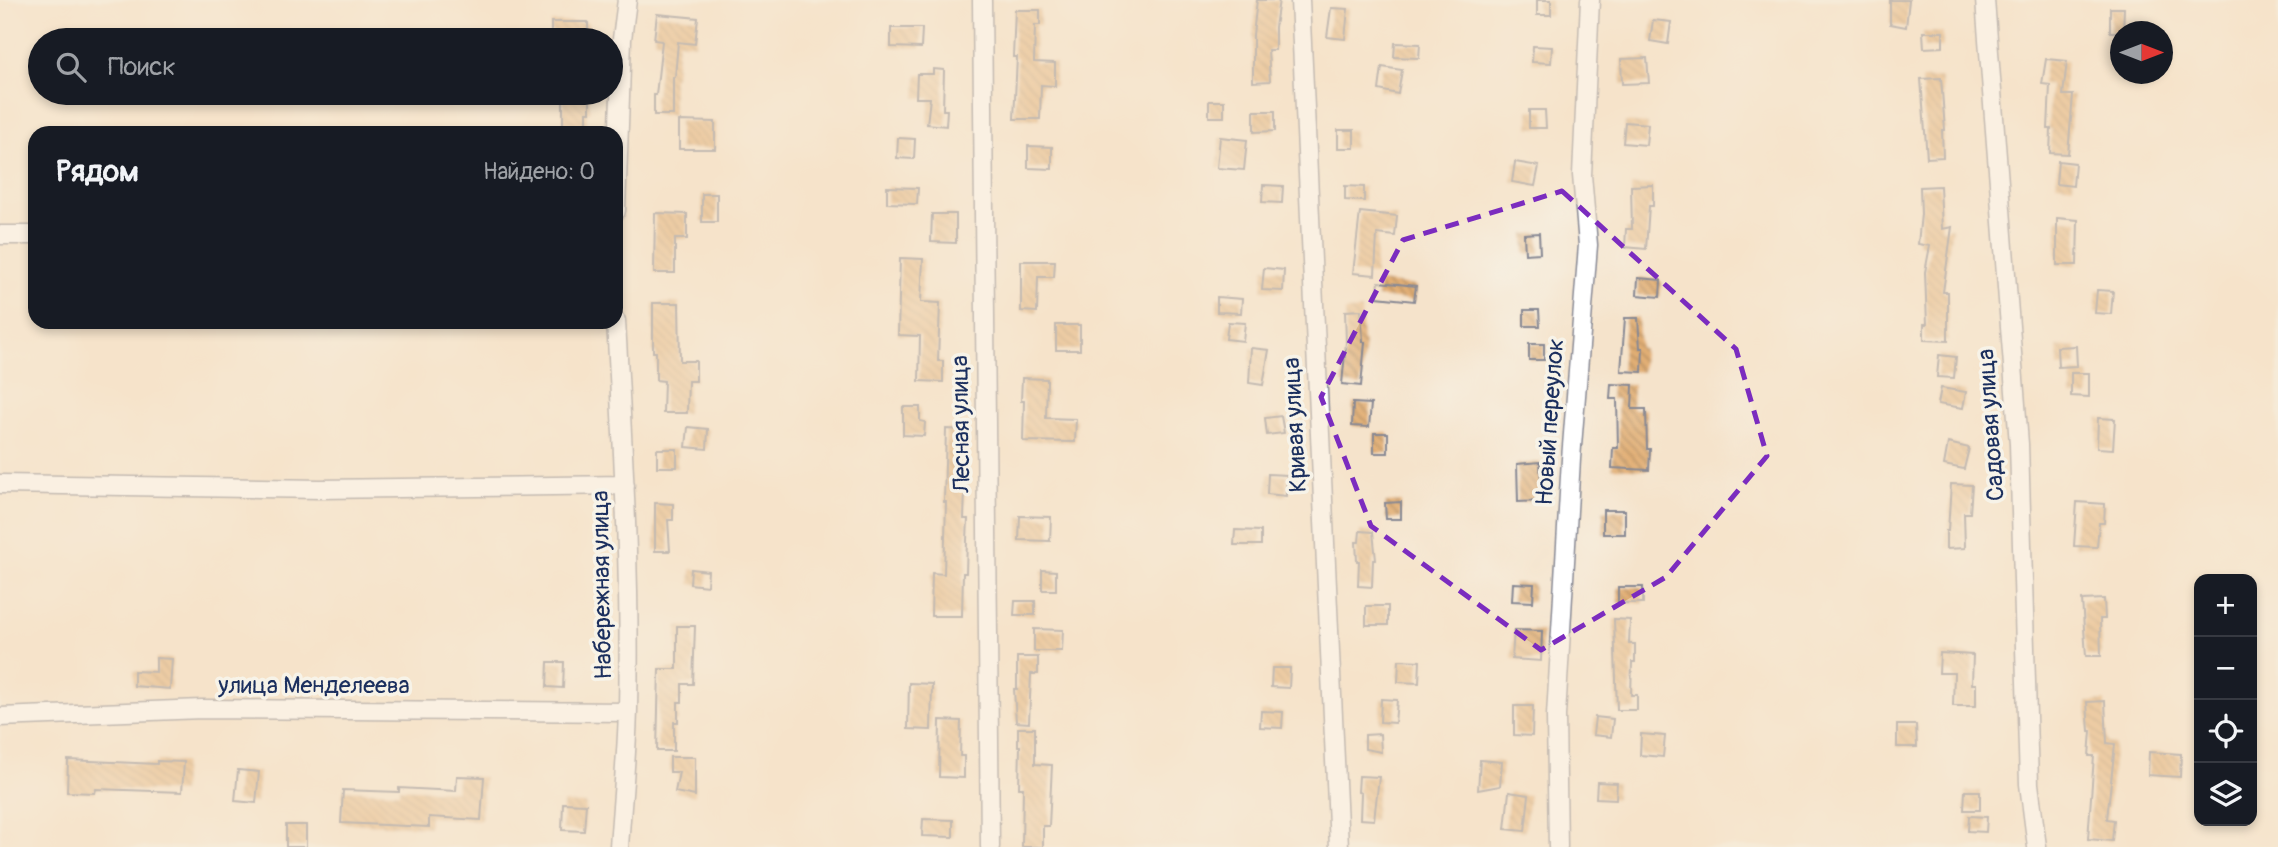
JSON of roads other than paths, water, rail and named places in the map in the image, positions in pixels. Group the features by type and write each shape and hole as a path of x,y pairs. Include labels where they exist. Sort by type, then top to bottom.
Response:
{"street":[{"path":"623,31 627,0"},
{"name":"Лесная улица","path":"982,0 990,847"},
{"name":"Кривая улица","path":"1300,0 1339,847"},
{"name":"Новый переулок","path":"1558,847 1556,716 1571,459 1588,245 1582,175 1590,0"},
{"name":"Садовая улица","path":"1985,0 2018,444 2029,783 2037,847"},
{"path":"619,126 620,105"},
{"path":"0,235 28,235"},
{"name":"Набережная улица","path":"616,329 625,485 628,712 618,847"},
{"path":"0,484 320,489 625,485"},
{"name":"улица Менделеева","path":"0,717 202,709 628,712"}]}
